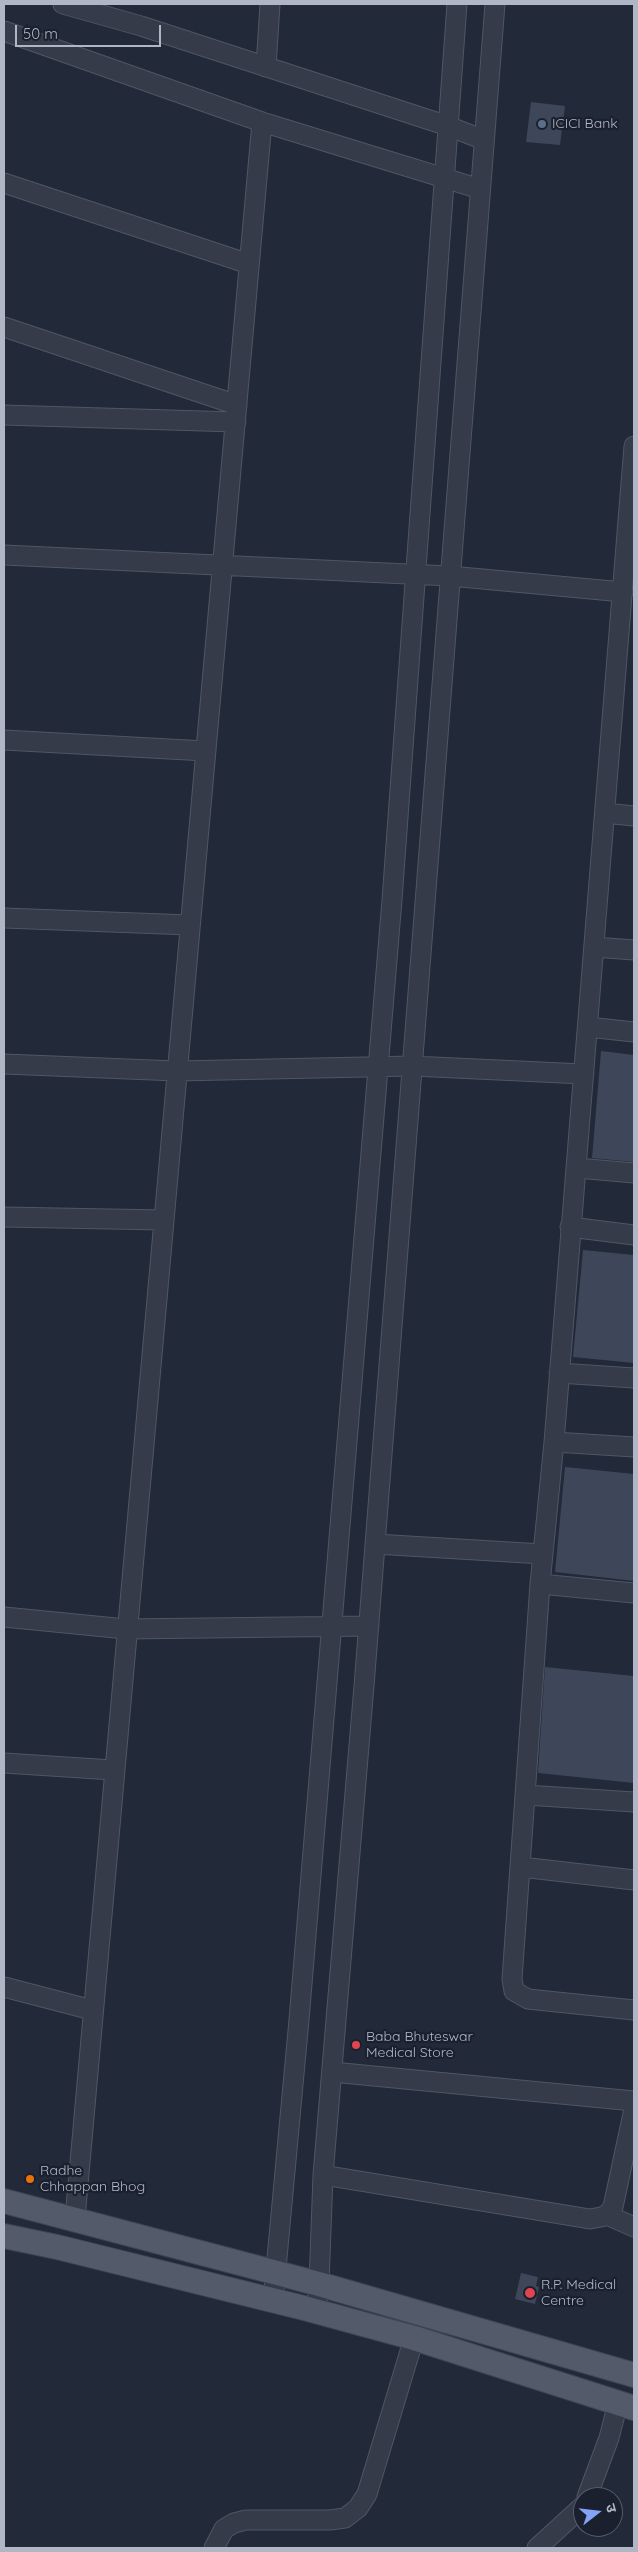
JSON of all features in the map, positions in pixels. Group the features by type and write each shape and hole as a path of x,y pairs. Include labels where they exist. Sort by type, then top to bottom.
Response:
{"main road":[{"path":"4,2201 75,2218 319,2284 634,2375"},
{"path":"4,2236 57,2247 414,2338 626,2405"}],"street":[{"path":"63,4 266,67 448,126 484,140"},
{"path":"266,67 270,4"},
{"path":"273,2301 299,2020 378,1069 457,4"},
{"path":"316,2312 319,2284 323,2175 369,1626 495,4"},
{"path":"4,31 262,122 444,180 480,189"},
{"path":"75,2218 92,2010 262,122"},
{"path":"4,183 249,264"},
{"path":"4,327 236,414"},
{"path":"4,415 236,414"},
{"path":"634,446 631,534 623,592 626,664 605,813 554,1442 540,1584 512,1979 514,1990 528,1999 634,2010"},
{"path":"4,555 416,576 450,576 623,592"},
{"path":"4,740 206,751"},
{"path":"605,813 634,816"},
{"path":"4,918 190,925"},
{"path":"594,947 634,950"},
{"path":"588,1027 634,1032"},
{"path":"4,1064 177,1071 378,1069 412,1066 584,1074"},
{"path":"576,1168 634,1173"},
{"path":"4,1218 164,1220"},
{"path":"570,1228 634,1234"},
{"path":"559,1373 634,1378"},
{"path":"554,1442 634,1447"},
{"path":"375,1544 544,1554"},
{"path":"540,1584 634,1593"},
{"path":"4,1617 126,1629 369,1626"},
{"path":"4,1763 114,1770"},
{"path":"526,1795 634,1802"},
{"path":"521,1867 634,1880"},
{"path":"4,1987 92,2010"},
{"path":"332,2072 634,2101"},
{"path":"607,2215 613,2207 634,2109"},
{"path":"323,2175 590,2219 607,2215 634,2227"},
{"path":"214,2548 224,2529 234,2523 246,2520 330,2520 345,2518 358,2508 367,2494 414,2338"},
{"path":"591,2487 609,2438 626,2405"},
{"path":"537,2548 573,2517"}],"building":[{"path":"531,102 565,106 560,145 526,142"},
{"path":"601,1051 634,1055 634,1162 592,1158"},
{"path":"583,1250 634,1255 634,1363 573,1357"},
{"path":"565,1467 634,1474 634,1581 555,1572"},
{"path":"545,1667 634,1676 634,1783 538,1773"},
{"path":"521,2273 538,2277 536,2286 539,2287 535,2304 515,2299"}],"place":[{"name":"ICICI Bank","path":"542,124"},
{"name":"Baba Bhuteswar Medical Store","path":"356,2045"},
{"name":"Radhe Chhappan Bhog","path":"30,2179"},
{"name":"R.P. Medical Centre","path":"530,2293"}]}
